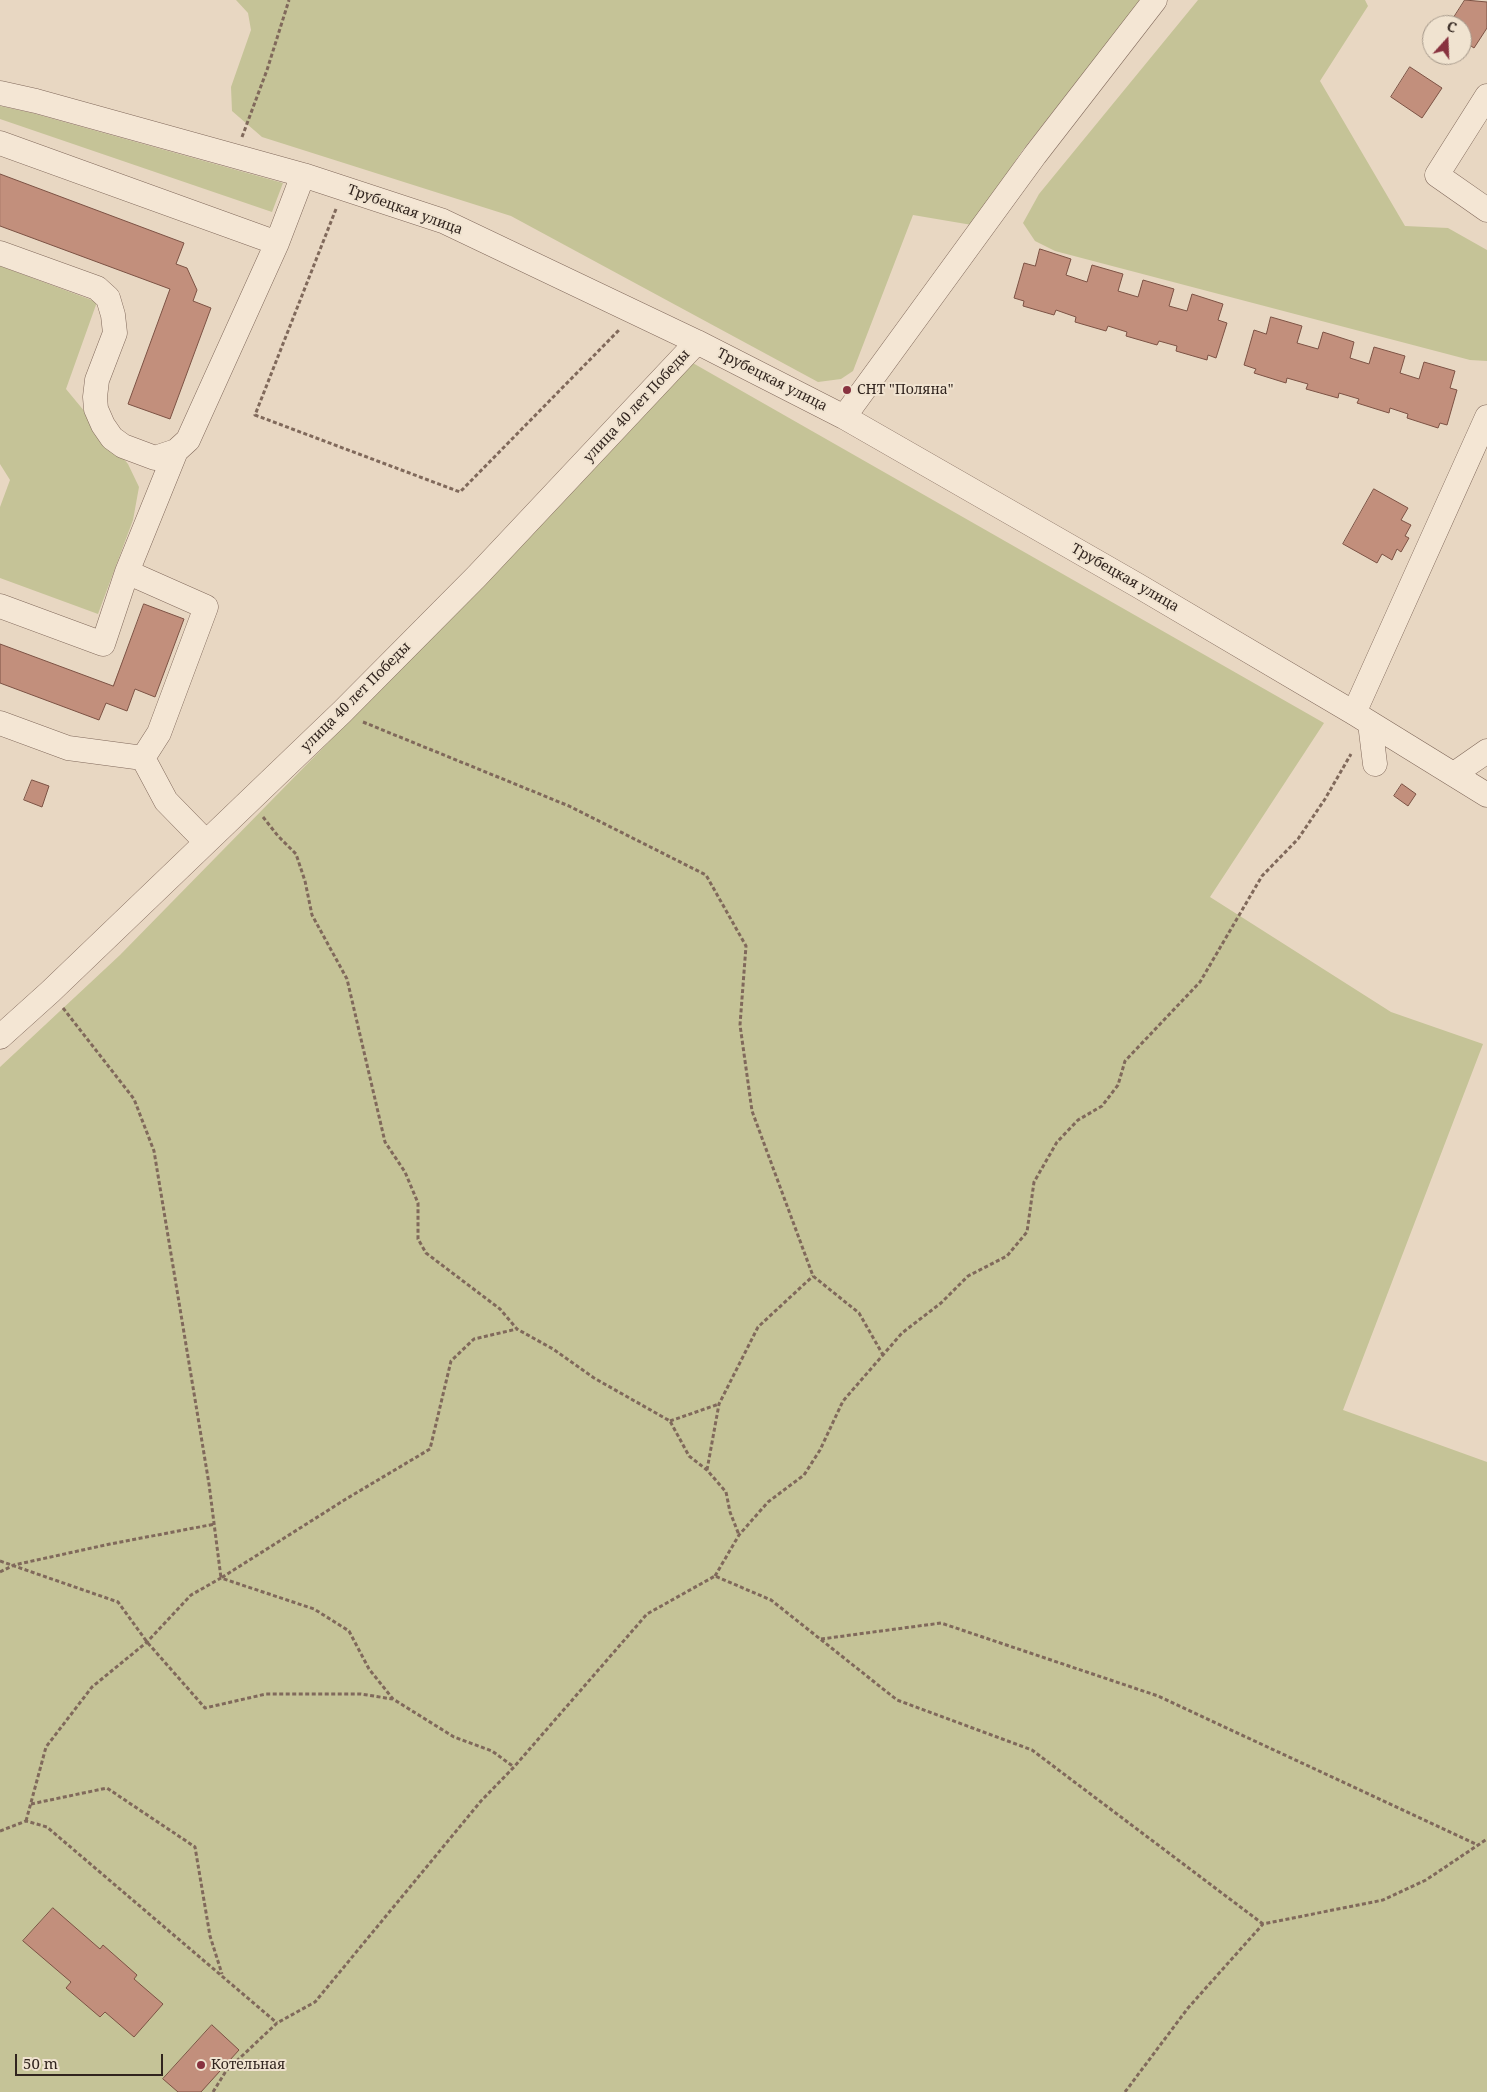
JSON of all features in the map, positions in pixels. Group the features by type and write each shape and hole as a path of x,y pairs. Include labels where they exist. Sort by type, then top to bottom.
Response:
{"street":[{"path":"844,417 1034,155 1155,0"},
{"name":"Трубецкая улица","path":"0,93 36,101 237,156 443,221 697,342 844,417 1137,585 1362,718 1487,795"},
{"path":"1487,96 1437,175 1487,210"},
{"path":"0,143 277,243"},
{"path":"0,253 98,288 108,298 115,333 97,380 94,397 96,409 112,438 123,446 155,458 176,451 188,440 277,243 302,175"},
{"name":"улица 40 лет Победы","path":"0,1037 50,992 342,712 478,576 697,342"},
{"path":"1375,764 1362,718 1487,417"},
{"path":"0,606 103,644 127,572 176,451"},
{"path":"127,572 206,607 159,733 143,758"},
{"path":"0,722 68,748 143,758"},
{"path":"1454,774 1487,751"},
{"path":"143,758 166,801 206,842"}],"path":[{"path":"237,156 249,115 267,70 289,0"},
{"path":"338,205 255,416 460,492 623,326"},
{"path":"342,712 570,806 706,875 746,946 740,1025 752,1111 813,1276 859,1313 883,1355"},
{"path":"213,2092 226,2072 277,2023 315,2002 481,1801 514,1767 647,1614 715,1576 740,1535 768,1502 804,1475 820,1450 843,1401 902,1333 941,1303 968,1276 1007,1256 1027,1232 1034,1182 1057,1142 1078,1120 1102,1106 1118,1085 1125,1062 1200,982 1262,876 1298,839 1325,799 1362,718"},
{"path":"249,800 278,836 296,854 305,881 312,915 347,979 385,1142 405,1172 418,1203 418,1239 426,1253 500,1310 516,1329 553,1349 594,1378 670,1421 689,1456 707,1470 726,1492 730,1512 740,1535"},
{"path":"50,992 134,1098 154,1151 215,1524 221,1578"},
{"path":"707,1470 719,1404 758,1327 813,1276"},
{"path":"26,1821 46,1746 92,1687 146,1642 190,1594 221,1578 338,1503 430,1449 451,1361 474,1339 516,1329"},
{"path":"670,1421 719,1404"},
{"path":"0,1572 14,1565 215,1524"},
{"path":"0,1561 118,1602 146,1642 205,1708 266,1694 361,1694 393,1699"},
{"path":"715,1576 771,1600 897,1700 1032,1750 1263,1924"},
{"path":"221,1578 314,1609 349,1631 369,1670 393,1699 454,1737 492,1751 514,1767"},
{"path":"820,1639 941,1623 1158,1696 1478,1845"},
{"path":"31,1804 107,1788 195,1847 210,1936 222,1976"},
{"path":"0,1831 26,1821 47,1827 277,2023"},
{"path":"1125,2092 1188,2008 1263,1924 1382,1900 1426,1880 1487,1839"}],"shaded area":[{"path":"236,0 1141,0 1022,151 972,225 913,215 853,371 841,379 818,382 511,216 262,137 232,111 231,87 251,30 248,13"},
{"path":"1198,0 1365,0 1368,6 1320,81 1405,226 1448,228 1487,250 1487,361 1470,360 1055,251 1035,241 1023,223 1039,194"},
{"path":"0,106 32,113 283,183 272,212 0,119"},
{"path":"0,266 97,302 66,389 128,464 139,487 133,520 98,614 0,578 0,507 10,480 0,464"},
{"path":"691,362 1324,723 1210,897 1391,1012 1483,1044 1343,1410 1487,1462 1487,2092 0,2092 0,1067 120,955 413,656"}],"building":[{"path":"1465,0 1487,2 1487,28 1474,48 1472,47 1472,15 1455,15"},
{"path":"1410,67 1442,88 1422,118 1391,97"},
{"path":"0,174 184,243 176,264 187,268 197,290 193,301 211,308 170,419 128,404 170,289 0,226"},
{"path":"1040,249 1071,259 1066,275 1087,282 1092,265 1123,274 1118,291 1138,297 1143,280 1174,289 1169,306 1187,311 1192,294 1223,304 1218,320 1227,323 1216,358 1208,355 1207,360 1176,351 1177,346 1159,341 1157,345 1126,336 1127,332 1108,326 1106,331 1075,322 1076,317 1056,310 1054,315 1023,306 1024,301 1014,298 1024,263 1035,266"},
{"path":"1271,317 1302,326 1297,343 1318,349 1323,332 1354,342 1350,358 1369,364 1374,347 1405,356 1400,373 1419,379 1424,362 1455,371 1450,388 1457,390 1447,425 1440,423 1438,428 1407,418 1408,414 1390,408 1389,413 1357,403 1359,399 1339,393 1338,398 1306,389 1308,384 1287,378 1286,383 1254,373 1256,369 1244,365 1254,330 1266,334"},
{"path":"1374,489 1408,508 1401,520 1411,525 1405,536 1409,538 1401,552 1397,549 1392,560 1382,554 1377,563 1343,544"},
{"path":"144,604 184,619 155,697 135,689 127,711 106,703 99,720 0,683 0,644 113,686"},
{"path":"32,780 49,786 42,807 24,800"},
{"path":"1402,784 1416,794 1408,806 1394,796"},
{"path":"53,1908 100,1949 103,1945 137,1975 134,1979 163,2004 134,2037 105,2012 100,2017 66,1988 71,1982 23,1941"},
{"name":"Котельная","path":"212,2025 239,2050 201,2092 178,2092 163,2079"}],"place":[{"name":"СНТ \"Поляна\"","path":"847,390"},
{"name":"Котельная","path":"201,2065"}]}
